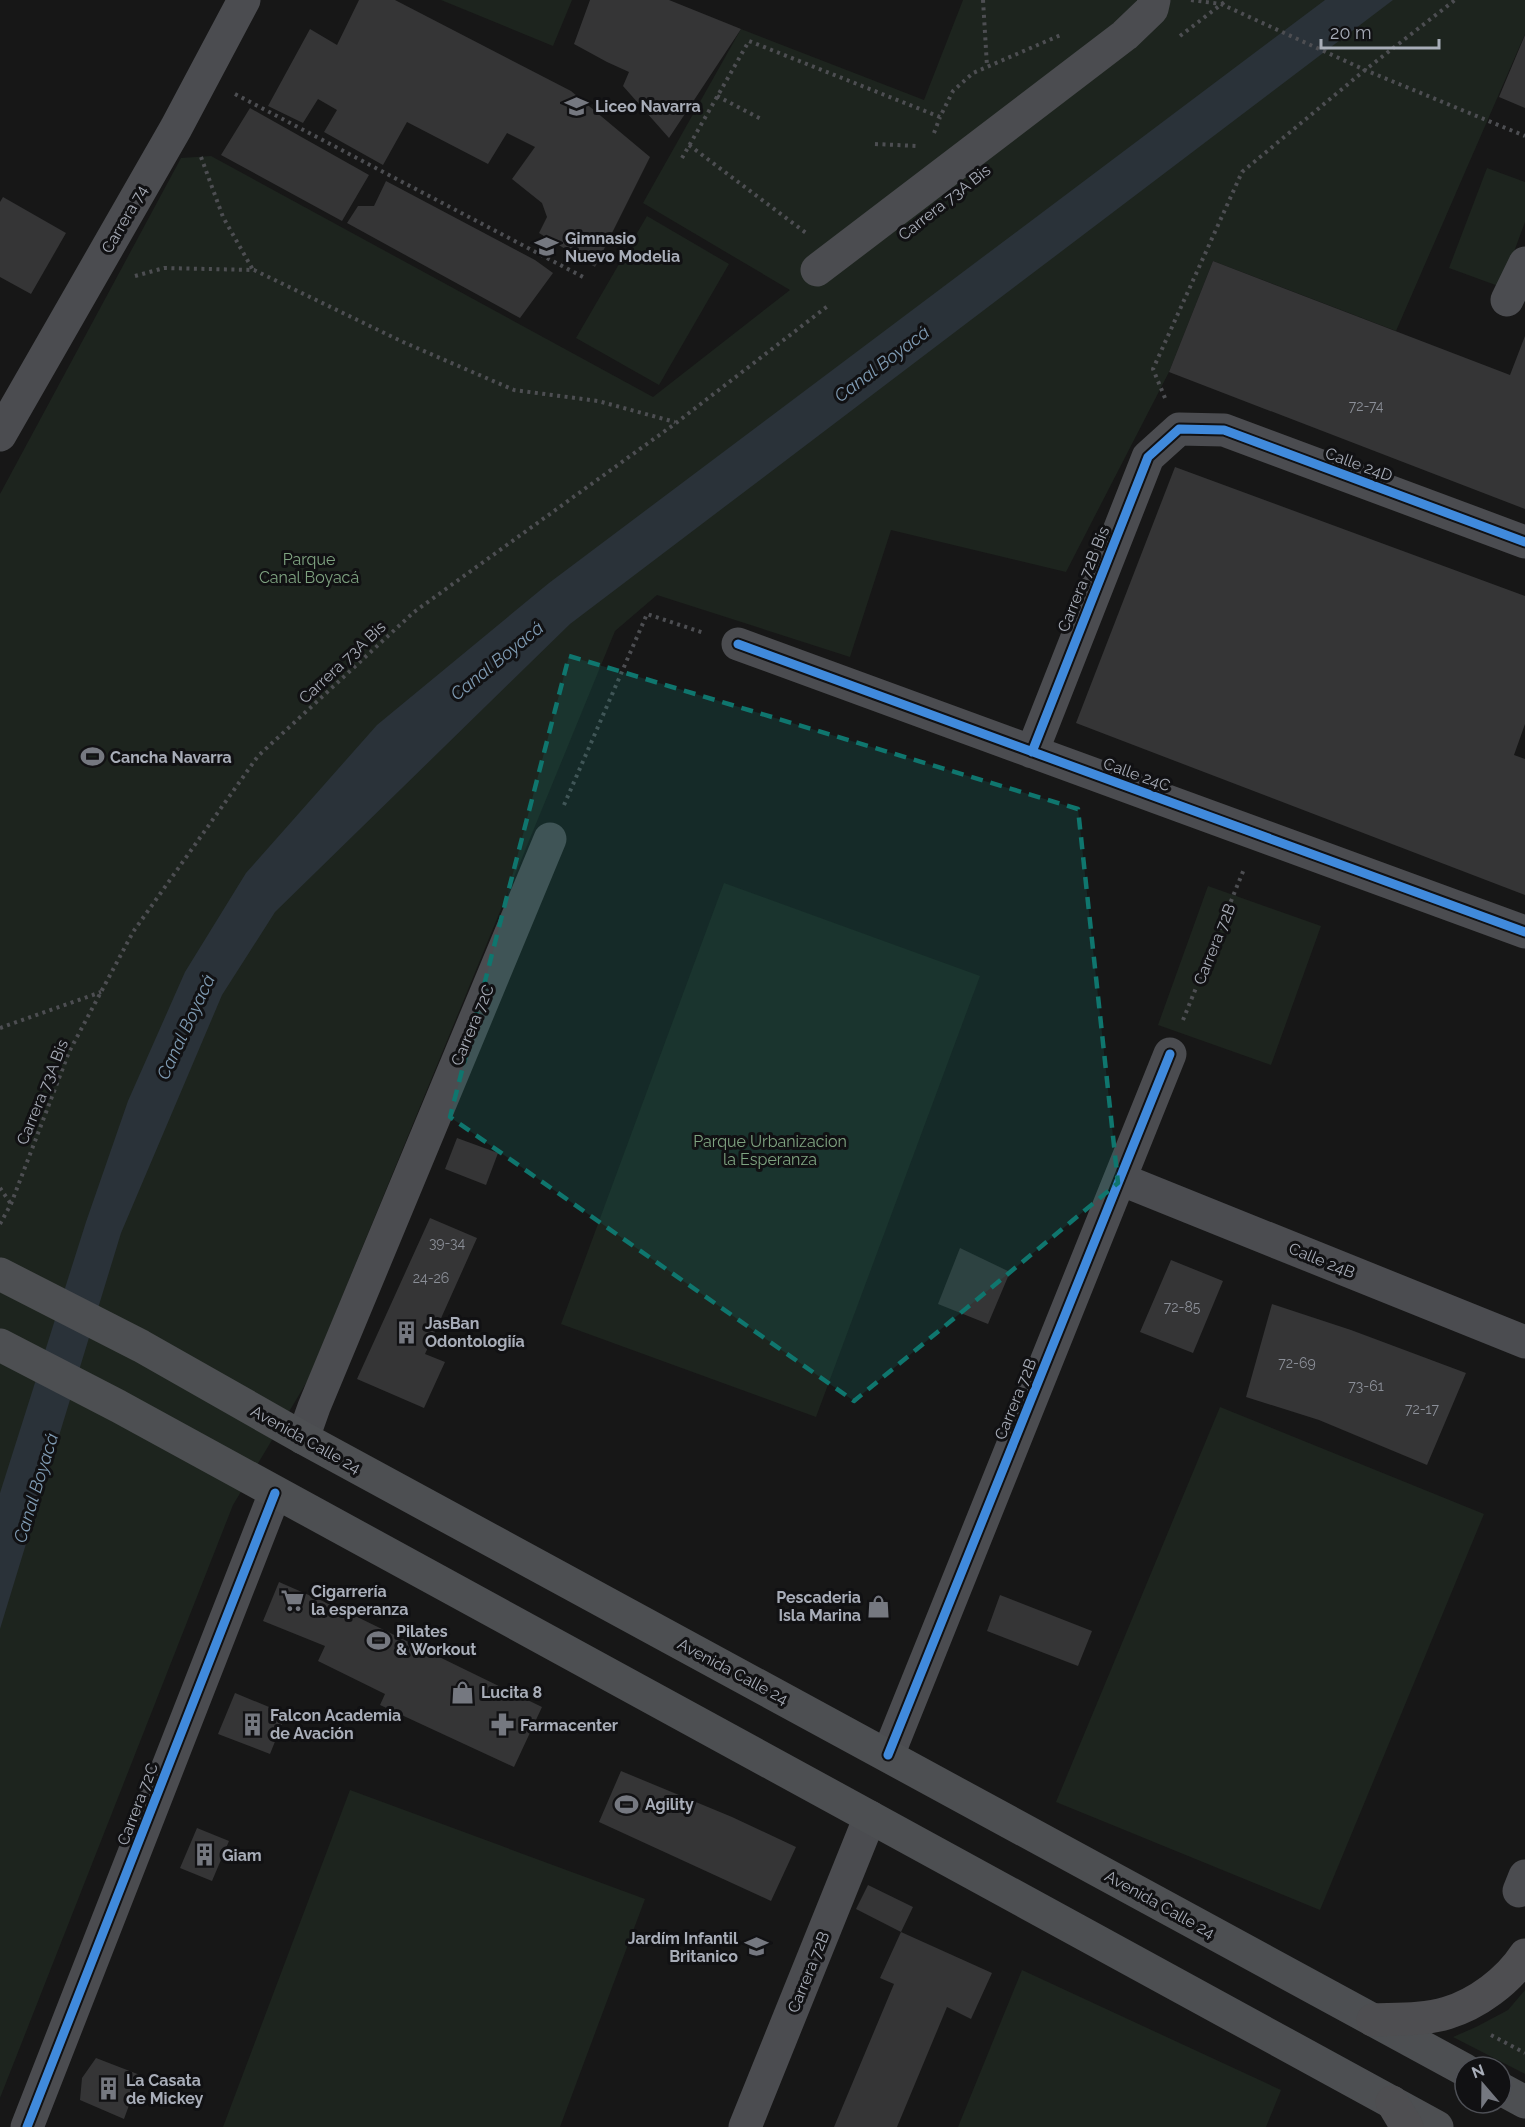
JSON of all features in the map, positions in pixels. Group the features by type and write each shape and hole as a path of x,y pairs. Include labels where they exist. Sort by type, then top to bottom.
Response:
{"highway":[{"path":"1373,2020 1421,2018 1448,2013 1476,2000 1504,1980 1525,1955"}],"main road":[{"name":"Avenida Calle 24","path":"0,1274 141,1346 303,1438 1453,2063"},
{"path":"0,1345 118,1406 870,1817 1399,2115 1437,2127"}],"street":[{"name":"Carrera 74","path":"0,435 244,0"},
{"path":"816,255 1125,34 1152,9 1154,0"},
{"path":"1508,300 1525,263"},
{"name":"Calle 24D","path":"1179,429 1224,430 1525,542"},
{"name":"Carrera 72B Bis","path":"1032,752 1148,457 1179,429"},
{"name":"Calle 24C","path":"738,644 1525,932"},
{"name":"Carrera 72C","path":"303,1438 550,839"},
{"name":"Carrera 72B","path":"888,1755 1170,1054"},
{"name":"Calle 24B","path":"1119,1179 1525,1342"},
{"name":"Carrera 72C","path":"27,2127 275,1493"},
{"name":"Carrera 72B","path":"745,2127 870,1817"}],"path":[{"path":"982,0 987,66"},
{"path":"1190,0 1221,4 1365,70 1525,136"},
{"path":"1174,40 1227,0"},
{"path":"1179,429 1153,369 1242,172 1365,70 1455,0"},
{"path":"682,158 749,41 940,117 953,91 973,73 1072,30"},
{"path":"195,91 201,159 223,217 254,270"},
{"path":"195,91 585,278"},
{"path":"717,96 761,119"},
{"path":"875,144 919,146"},
{"path":"689,145 816,255"},
{"path":"82,291 164,268 254,270 403,342 514,390 598,401 676,423"},
{"path":"550,839 647,614 738,644"},
{"path":"0,1028 101,992"},
{"path":"0,1188 11,1204"},
{"path":"1486,2032 1525,2053"}],"highlighted area":[{"path":"569,656 1078,809 1118,1183 854,1401 450,1117"}],"green space":[{"path":"441,0 572,0 553,46"},
{"name":"Parque Canal Boyacá","path":"963,0 1525,0 1525,34 1396,331 1213,261 1169,372 1066,572 891,530 850,657 657,595 615,631 308,1380 233,1505 0,2098 0,494 181,158 211,156 653,397 790,290 643,203 741,29 924,100"},
{"path":"1487,168 1525,182 1525,222 1501,287 1449,268"},
{"path":"647,216 729,264 659,385 576,338"},
{"name":"Parque Urbanizacion la Esperanza","path":"724,883 980,976 816,1417 561,1324"},
{"path":"1208,886 1321,926 1271,1065 1158,1025"},
{"path":"1220,1407 1484,1514 1320,1910 1056,1802"},
{"path":"350,1790 645,1899 560,2127 223,2127"},
{"path":"1022,1970 1281,2090 1266,2127 958,2127"},
{"path":"1525,1990 1525,2074 1513,2068 1513,2055 1488,2055 1453,2037 1508,2010"}],"water":[{"name":"Canal Boyacá","path":"1325,0 1393,0 570,624 275,912 222,995 121,1233 0,1629 0,1493 86,1222 128,1101 185,972 246,873 377,725 549,583"}],"building":[{"path":"359,0 395,0 571,91 650,157 595,267 539,233 547,217 542,203 512,179 535,147 507,133 488,164 407,122 383,165 324,132 337,110 318,99 303,123 268,106 310,29 337,45"},
{"path":"590,0 669,0 741,29 669,138 623,86 629,72 574,44"},
{"path":"1525,35 1525,108 1499,97"},
{"path":"250,108 369,175 342,221 221,155"},
{"path":"386,181 535,260 553,273 520,318 347,223 358,206 374,206"},
{"path":"3,197 66,233 31,294 0,277 0,202"},
{"path":"1213,261 1510,375 1525,336 1525,509 1169,372"},
{"path":"1175,467 1525,596 1525,724 1514,755 1525,759 1525,895 1076,723"},
{"path":"457,1138 498,1153 486,1185 445,1169"},
{"name":"JasBan Odontologiía","path":"430,1218 477,1238 425,1354 445,1362 424,1408 357,1379"},
{"path":"960,1248 1010,1272 988,1324 938,1304"},
{"path":"1171,1260 1223,1281 1193,1353 1140,1332"},
{"path":"1272,1304 1351,1330 1466,1373 1427,1465 1319,1420 1246,1397"},
{"path":"279,1582 343,1610 542,1707 514,1767 380,1705 385,1694 318,1661 325,1646 263,1621"},
{"path":"1000,1595 1092,1631 1078,1666 987,1631"},
{"name":"Falcon Academia de Avación","path":"235,1693 286,1714 270,1754 218,1734"},
{"path":"621,1771 732,1817 796,1847 771,1901 599,1822"},
{"name":"Giam","path":"197,1828 229,1841 212,1881 180,1868"},
{"path":"868,1885 913,1907 901,1932 856,1909"},
{"path":"901,1932 992,1973 971,2019 947,2007 897,2127 834,2127 894,1984 880,1978"},
{"name":"La Casata de Mickey","path":"96,2058 140,2075 124,2119 80,2100 82,2078"}],"cycle path":[{"path":"1032,752 1148,457 1179,429 1224,430 1525,542"},
{"path":"738,644 1525,932"},
{"path":"888,1755 1170,1054"},
{"path":"27,2127 275,1493"}],"place":[{"name":"Liceo Navarra","path":"577,106"},
{"name":"Gimnasio Nuevo Modelia","path":"547,247"},
{"name":"Cancha Navarra","path":"92,757"},
{"name":"JasBan Odontologiía","path":"407,1332"},
{"name":"Cigarrería la esperanza","path":"293,1600"},
{"name":"Pescaderia Isla Marina","path":"879,1606"},
{"name":"Pilates & Workout","path":"378,1640"},
{"name":"Lucita 8","path":"463,1692"},
{"name":"Falcon Academia de Avación","path":"252,1724"},
{"name":"Farmacenter","path":"502,1725"},
{"name":"Agility","path":"627,1804"},
{"name":"Giam","path":"204,1855"},
{"name":"Jardím Infantil Britanico","path":"756,1947"},
{"name":"La Casata de Mickey","path":"108,2089"}]}
